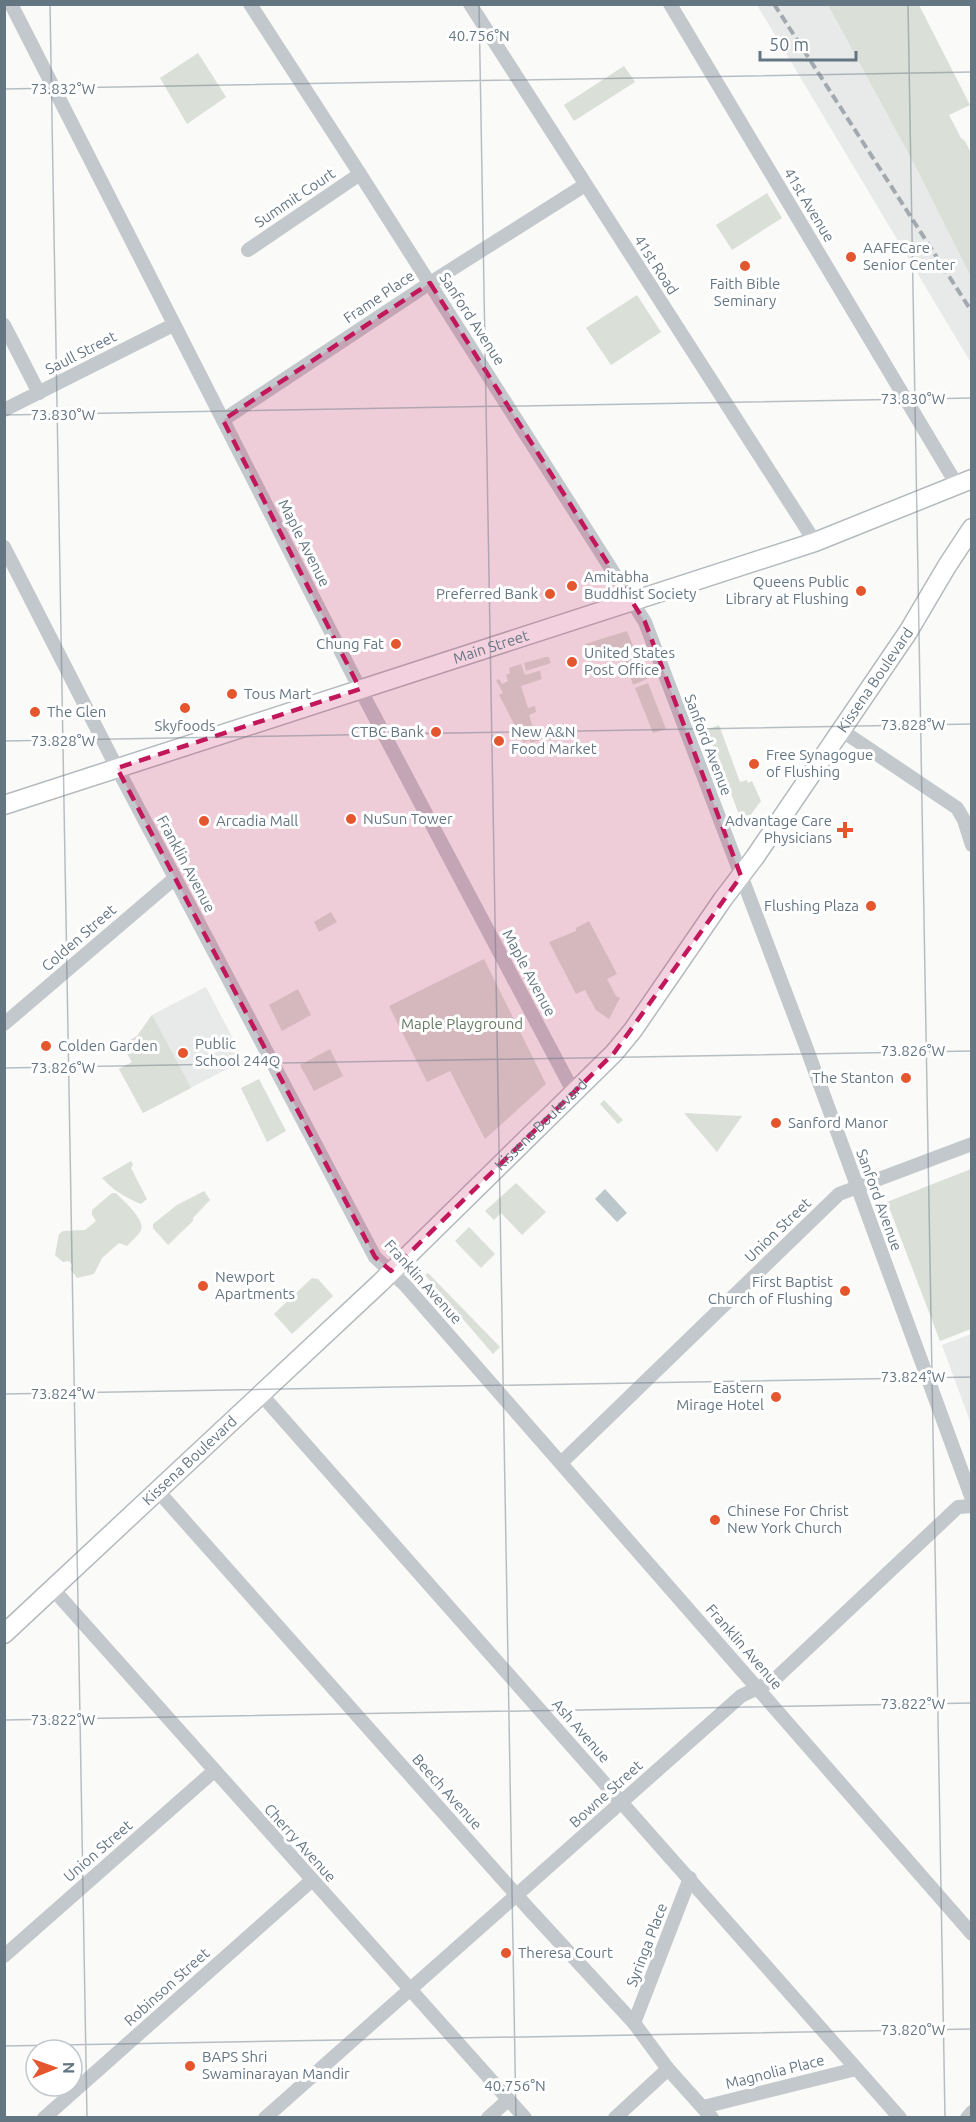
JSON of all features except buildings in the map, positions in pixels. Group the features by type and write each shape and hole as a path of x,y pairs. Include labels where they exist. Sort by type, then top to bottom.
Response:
{"main road":[{"name":"Main Street","path":"4,805 815,542 964,482"},
{"name":"Kissena Boulevard","path":"4,1634 391,1271 614,1053 633,1030 741,876 908,632 972,528"}],"street":[{"name":"Maple Avenue","path":"11,4 360,689 574,1093"},
{"name":"Sanford Avenue","path":"250,4 645,622 805,1044 972,1498"},
{"name":"41st Road","path":"470,4 815,542"},
{"name":"41st Avenue","path":"670,4 964,482"},
{"name":"Summit Court","path":"248,250 360,174"},
{"name":"Frame Place","path":"223,420 430,283 585,185"},
{"path":"4,325 39,393"},
{"name":"Saull Street","path":"4,410 173,325"},
{"name":"Franklin Avenue","path":"4,547 117,768 375,1257 391,1271 561,1463 972,1934"},
{"path":"841,730 957,808 964,820 972,845"},
{"name":"Colden Street","path":"4,1024 175,878"},
{"name":"Union Street","path":"561,1463 839,1194 972,1144"},
{"name":"Ash Avenue","path":"260,1393 900,2118"},
{"name":"Beech Avenue","path":"157,1490 634,2024 668,2068 708,2112"},
{"name":"Bowne Street","path":"265,2118 741,1696 774,1680 958,1507 972,1506"},
{"name":"Cherry Avenue","path":"52,1588 311,1881 525,2118"},
{"name":"Union Street","path":"4,1956 214,1771"},
{"name":"Syringa Place","path":"634,2024 690,1878"},
{"name":"Robinson Street","path":"44,2118 311,1881"},
{"path":"615,2118 668,2068"},
{"name":"Magnolia Place","path":"708,2112 856,2069"},
{"path":"488,2118 508,2100"},
{"path":"967,2118 972,2112"}],"highlighted area":[{"path":"430,283 645,622 741,876 614,1053 391,1271 375,1257 117,768 360,689 223,420"}],"shaded area":[{"path":"757,5 828,5 913,162 971,277 971,363"},
{"name":"Public School 244Q","path":"206,987 244,1060 143,1113 119,1069 132,1062 122,1045 137,1036 152,1015"},
{"path":"605,1189 627,1213 617,1222 595,1199"},
{"path":"971,1334 971,1424 942,1345"}],"green space":[{"path":"828,5 919,5 970,105 949,115 971,153 971,277 913,162"},
{"path":"198,53 226,97 187,124 160,78"},
{"path":"624,66 635,82 574,121 564,105"},
{"path":"767,193 782,218 732,250 716,225"},
{"path":"637,295 661,332 611,365 586,328"},
{"path":"627,631 647,679 633,685 623,653 601,660 599,653 588,656 584,651 585,644"},
{"path":"549,657 551,663 526,671 524,663"},
{"path":"521,664 525,675 553,667 540,671 542,679 521,686 528,708 535,706 536,712 529,715 533,728 540,727 545,738 531,743 529,740 524,743 499,695 503,693 496,680 499,679 502,684 508,681 506,675 510,673 509,668"},
{"path":"648,683 666,729 653,733 635,688"},
{"path":"719,725 740,782 752,781 761,801 743,825 707,730"},
{"path":"331,912 337,922 319,932 314,922"},
{"path":"589,921 617,974 607,979 616,996 620,998 609,1019 596,1010 585,990 576,994 549,942 576,931 576,928"},
{"name":"Maple Playground","path":"484,959 546,1084 485,1139 450,1071 427,1082 389,1006"},
{"path":"298,989 311,1015 282,1031 269,1005"},
{"path":"152,1015 191,1088 143,1113 119,1069 132,1062 122,1045 137,1036"},
{"path":"330,1049 343,1076 314,1091 300,1065"},
{"path":"259,1079 286,1131 267,1142 241,1088"},
{"path":"604,1100 623,1120 618,1124 600,1104"},
{"path":"684,1113 742,1116 717,1152"},
{"path":"131,1161 133,1165 131,1168 147,1199 141,1204 120,1193 102,1178"},
{"path":"971,1169 971,1329 940,1341 887,1202"},
{"path":"516,1183 546,1212 522,1235 501,1213 494,1220 485,1211"},
{"path":"204,1191 210,1200 193,1218 193,1221 168,1245 153,1228 153,1224 177,1205"},
{"path":"112,1193 116,1193 138,1217 142,1227 140,1232 127,1246 119,1243 102,1258 94,1274 77,1278 71,1270 72,1265 69,1261 63,1262 55,1255 59,1234 63,1231 85,1230 96,1221 92,1210"},
{"path":"469,1227 495,1254 481,1268 455,1241"},
{"path":"428,1273 500,1347 493,1354 425,1275"},
{"path":"312,1278 318,1279 333,1296 292,1334 274,1314"}],"railway":[{"path":"774,4 972,312"}],"place":[{"name":"AAFECare Senior Center","path":"851,257"},
{"name":"Faith Bible Seminary","path":"745,266"},
{"name":"Amitabha Buddhist Society","path":"572,586"},
{"name":"Queens Public Library at Flushing","path":"861,591"},
{"name":"Preferred Bank","path":"550,594"},
{"name":"Chung Fat","path":"396,644"},
{"name":"United States Post Office","path":"572,662"},
{"name":"Tous Mart","path":"232,694"},
{"name":"Skyfoods","path":"185,708"},
{"name":"The Glen","path":"35,712"},
{"name":"CTBC Bank","path":"436,732"},
{"name":"New A&N Food Market","path":"499,741"},
{"name":"Free Synagogue of Flushing","path":"754,764"},
{"name":"NuSun Tower","path":"351,819"},
{"name":"Arcadia Mall","path":"204,821"},
{"name":"Advantage Care Physicians","path":"845,830"},
{"name":"Flushing Plaza","path":"871,906"},
{"name":"Colden Garden","path":"46,1046"},
{"name":"Public School 244Q","path":"183,1053"},
{"name":"The Stanton","path":"906,1078"},
{"name":"Sanford Manor","path":"776,1123"},
{"name":"Newport Apartments","path":"203,1286"},
{"name":"First Baptist Church of Flushing","path":"845,1291"},
{"name":"Eastern Mirage Hotel","path":"776,1397"},
{"name":"Chinese For Christ New York Church","path":"715,1520"},
{"name":"Theresa Court","path":"506,1953"},
{"name":"BAPS Shri Swaminarayan Mandir","path":"190,2066"}]}
